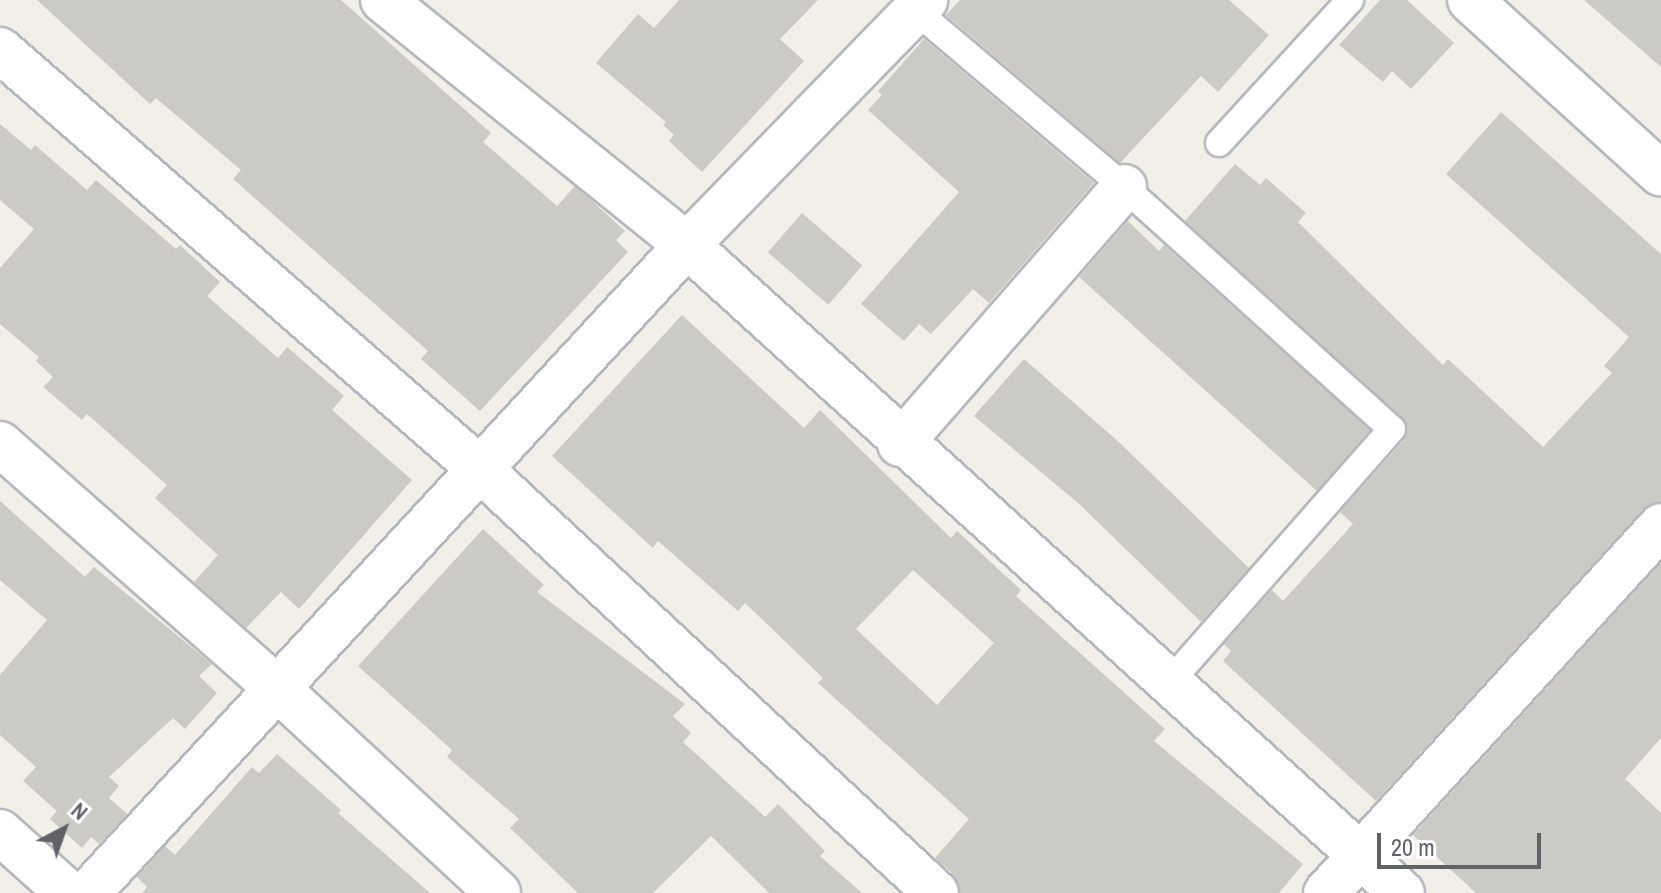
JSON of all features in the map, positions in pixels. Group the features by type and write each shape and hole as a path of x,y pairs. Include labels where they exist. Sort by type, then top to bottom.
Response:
{"street":[{"path":"383,0 687,245 900,444 1170,682 1402,893"},
{"path":"1470,0 1661,174"},
{"path":"88,893 687,245 921,5"},
{"path":"0,50 481,470 936,893"},
{"path":"900,444 1124,187"},
{"path":"0,444 278,689 498,893"},
{"path":"1326,893 1661,526"},
{"path":"0,832 68,893"}],"lane":[{"path":"1219,143 1350,0"},
{"path":"921,5 1392,429 1170,682"}],"building":[{"path":"37,0 341,0 491,133 483,142 557,206 575,186 590,199 625,231 616,240 628,252 480,411 421,359 428,351 233,179 241,170 156,98 150,104"},
{"path":"679,0 818,0 780,39 804,61 702,172 669,141 674,135 663,125 666,122 596,63 638,14 654,28"},
{"path":"960,0 1229,0 1269,35 1218,92 1201,76 1120,163 946,15"},
{"path":"1380,0 1407,0 1454,43 1411,89 1392,71 1383,82 1339,45"},
{"path":"1584,0 1661,0 1661,67"},
{"path":"924,39 1094,183 989,303 973,289 931,334 919,324 904,341 861,304 959,192 868,110 882,95 878,91"},
{"path":"1501,112 1661,254 1661,502 1643,509 1376,801 1223,661 1231,651 1224,644 1272,590 1283,601 1353,524 1340,512 1404,440 1407,425 1185,221 1235,164 1260,185 1266,178 1306,213 1298,222 1443,365 1448,359 1543,447 1612,373 1604,366 1629,337 1446,174"},
{"path":"0,124 31,150 35,145 87,190 96,180 176,249 180,245 220,282 207,296 278,358 287,347 344,396 332,410 412,480 299,609 281,592 246,628 194,582 218,555 155,498 167,485 87,414 82,420 43,387 53,377 36,361 39,357 0,324 0,268 34,229 0,200"},
{"path":"802,213 862,265 828,305 768,252"},
{"path":"1128,221 1159,251 1164,245 1370,430 1317,491 1079,277"},
{"path":"682,315 804,428 820,410 951,538 957,531 1021,590 1016,596 1165,729 1154,741 1303,864 1279,893 960,893 954,875 935,858 969,819 818,683 823,678 745,603 738,611 658,541 653,548 552,456","holes":["913,570 994,643 937,705 856,629"]},
{"path":"1024,359 1121,444 1249,568 1201,622 1078,503 974,416"},
{"path":"0,501 85,577 94,567 212,664 199,676 217,693 185,729 173,718 109,777 119,786 109,798 127,814 99,844 91,837 82,848 50,819 57,811 23,781 36,767 0,735 0,675 47,620 0,580"},
{"path":"483,529 544,585 537,592 685,704 673,716 691,733 683,742 765,817 778,804 825,851 820,856 862,893 769,893 711,836 653,893 578,893 510,828 519,819 447,757 452,750 358,666"},
{"path":"1661,563 1661,738 1625,779 1661,813 1661,893 1476,893 1413,835"},
{"path":"277,754 341,810 338,813 430,893 142,893 147,887 137,877 165,846 175,855 252,767 259,773"}]}
